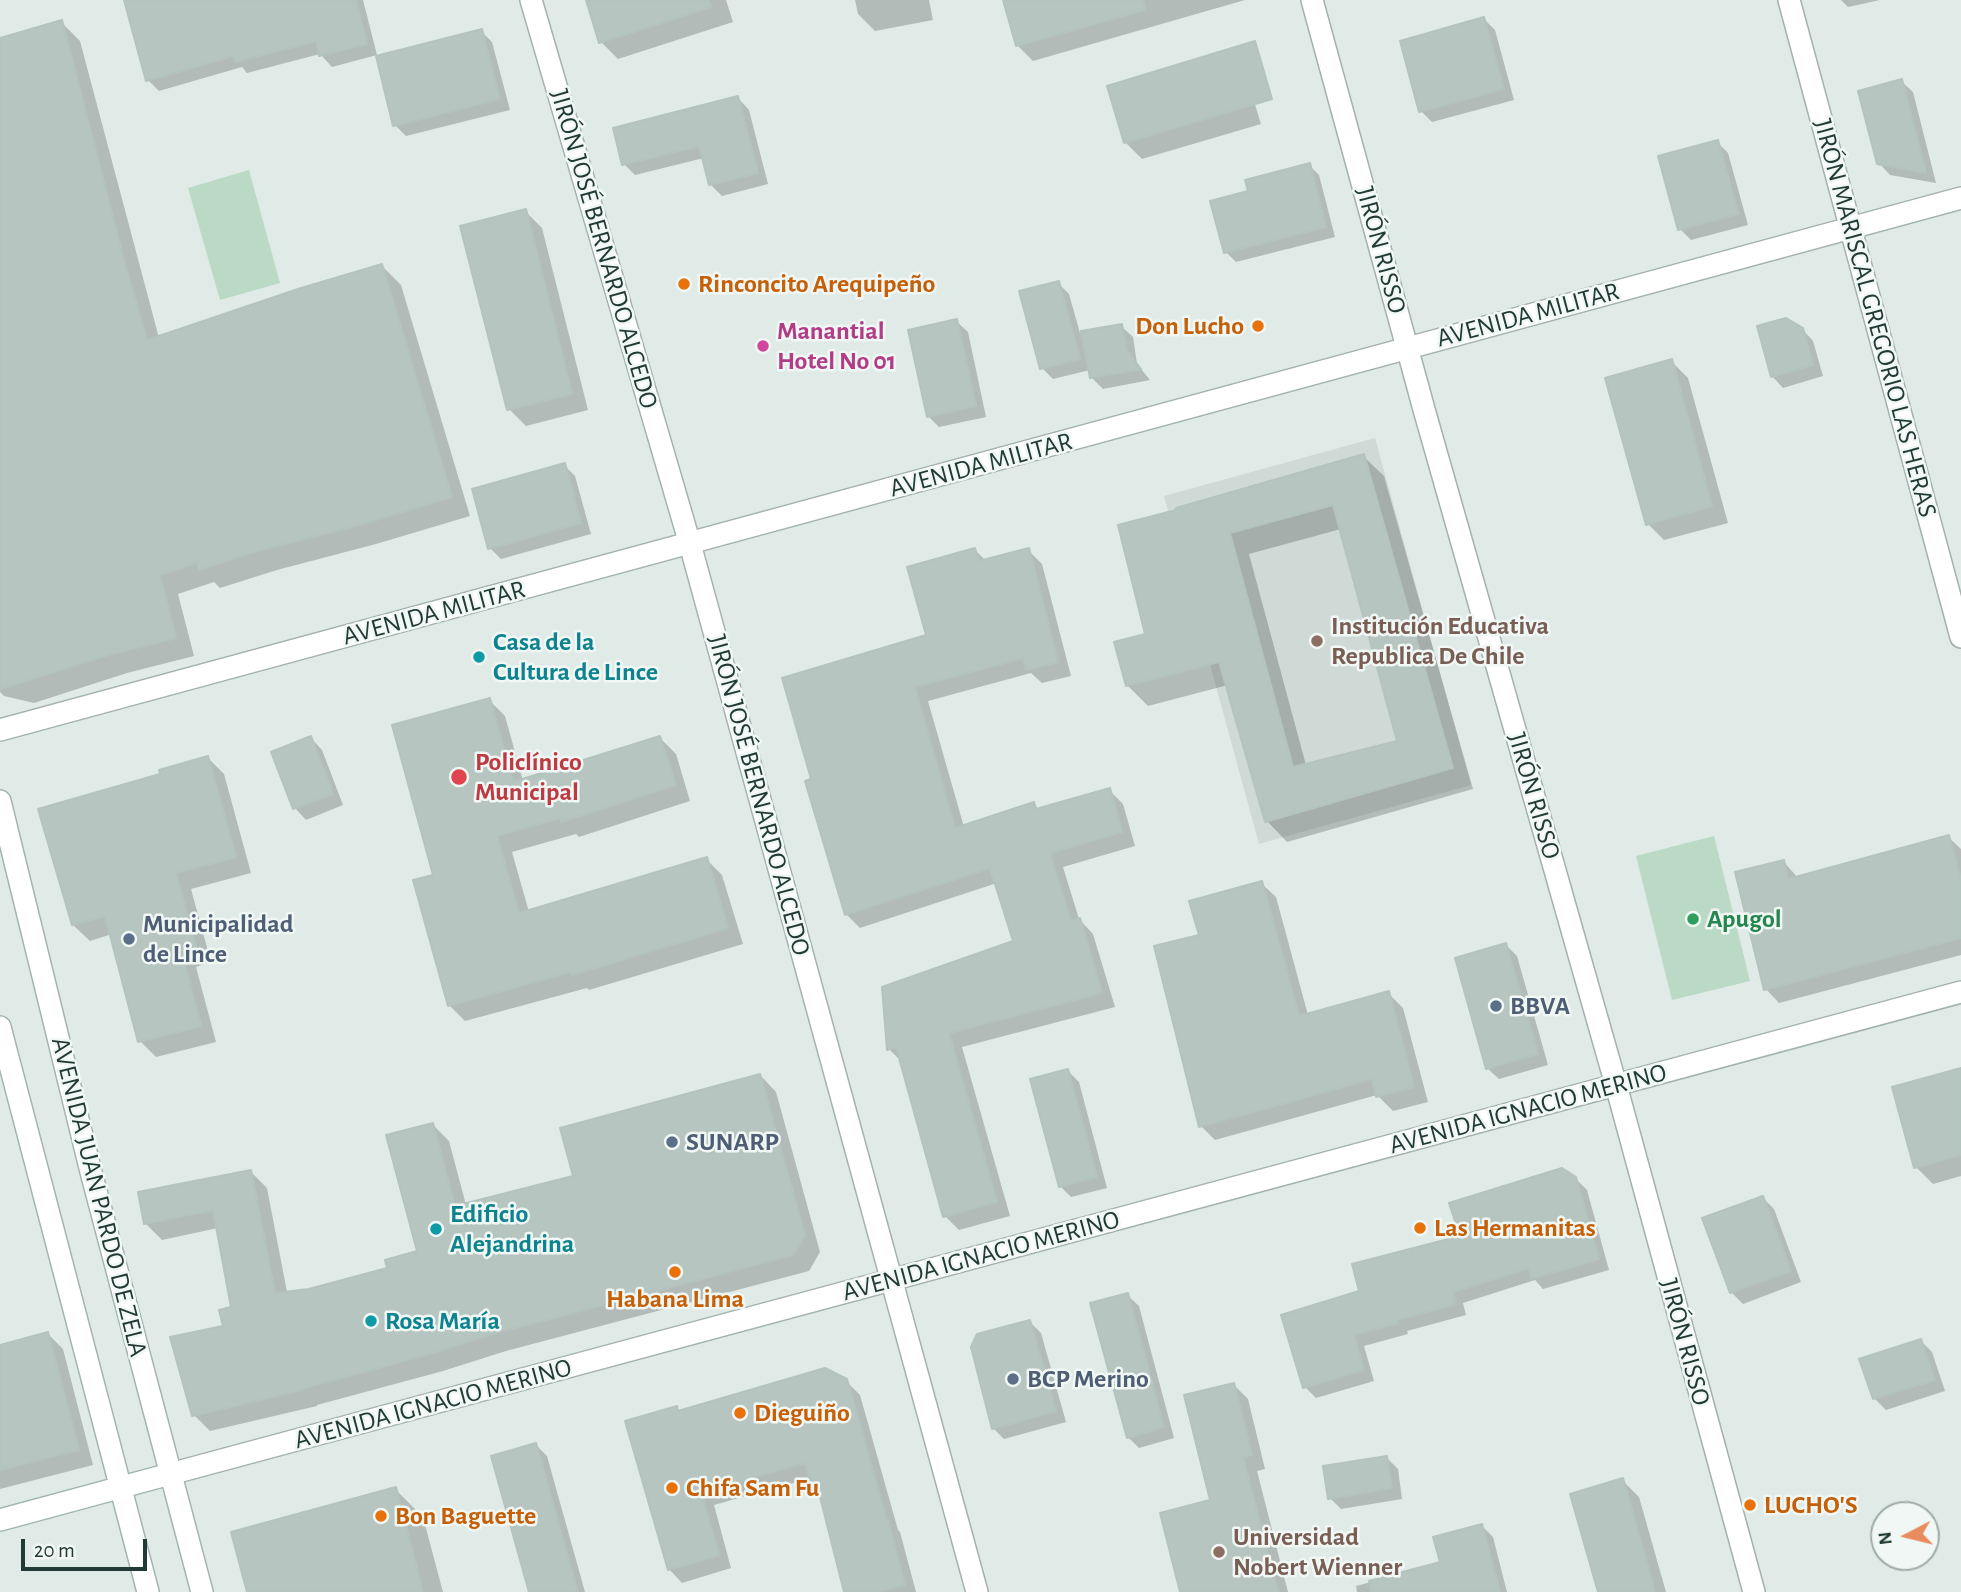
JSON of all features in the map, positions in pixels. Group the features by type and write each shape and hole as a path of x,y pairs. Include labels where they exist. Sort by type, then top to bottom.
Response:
{"street":[{"name":"JIRÓN JOSÉ BERNARDO ALCEDO","path":"531,0 690,544 976,1592"},
{"name":"JIRÓN RISSO","path":"1312,0 1407,348 1616,1085 1754,1592"},
{"name":"JIRÓN MARISCAL GREGORIO LAS HERAS","path":"1789,0 1961,637"},
{"name":"AVENIDA MILITAR","path":"0,730 1961,198"},
{"name":"AVENIDA JUAN PARDO DE ZELA","path":"0,801 88,1159 202,1592"},
{"name":"AVENIDA IGNACIO MERINO","path":"0,1520 1961,992"},
{"name":"AVENIDA JUAN PARDO DE ZELA","path":"0,1027 148,1592"}],"shaded area":[{"name":"Institución Educativa Republica De Chile","path":"1375,438 1471,785 1259,844 1164,496"}],"green space":[{"path":"249,170 280,283 220,300 188,188"},
{"name":"Apugol","path":"1714,836 1750,981 1672,1000 1636,856"}],"building":[{"path":"124,0 356,0 367,44 319,56 316,41 235,62 233,56 146,81"},
{"path":"586,0 709,0 711,7 599,43"},
{"path":"1003,0 1143,0 1145,10 1016,46"},
{"path":"1484,17 1504,89 1419,112 1400,41"},
{"path":"62,20 147,340 382,264 452,497 356,526 257,551 199,570 197,563 160,575 176,638 108,655 0,689 0,38"},
{"path":"482,29 500,99 393,126 376,56"},
{"path":"1255,41 1272,99 1124,143 1107,86"},
{"path":"1902,79 1926,173 1877,164 1858,91"},
{"path":"738,96 758,173 709,185 699,146 622,165 613,128"},
{"path":"1718,140 1738,214 1678,230 1658,156"},
{"path":"1310,163 1326,227 1224,253 1210,201 1248,191 1245,180"},
{"path":"526,209 572,394 507,410 460,226"},
{"path":"1059,281 1080,359 1040,369 1019,291"},
{"path":"1786,318 1803,328 1813,365 1771,377 1757,326"},
{"path":"957,319 976,406 927,417 908,330"},
{"path":"1122,324 1127,351 1141,369 1090,378 1081,331"},
{"path":"1672,359 1712,506 1646,525 1605,378"},
{"path":"1364,454 1453,768 1265,822 1219,662 1126,686 1114,642 1145,634 1118,525","holes":["1333,505 1397,741 1293,767 1230,533"]},
{"path":"565,463 581,523 488,549 472,489"},
{"path":"975,548 979,561 1029,548 1058,662 1026,670 1023,658 915,687 955,828 1034,802 1036,809 1110,788 1122,832 1050,853 1071,921 1080,918 1102,993 949,1033 997,1202 943,1217 896,1047 887,1050 882,987 1013,941 990,868 845,915 805,781 811,779 782,678 926,635 907,567"},
{"path":"490,698 513,782 660,736 676,785 561,822 560,818 497,836 519,913 707,857 728,928 572,975 571,972 448,1006 413,880 433,875 392,725"},
{"path":"311,736 333,794 293,809 271,752"},
{"path":"208,756 236,857 176,873 196,946 181,951 201,1026 138,1042 105,916 72,925 38,809 160,774 159,770"},
{"path":"1949,835 1961,879 1961,938 1764,990 1735,872 1784,860 1788,879"},
{"path":"1262,881 1299,1016 1389,991 1414,1087 1376,1097 1372,1079 1199,1127 1154,946 1199,935 1189,901"},
{"name":"BBVA","path":"1506,943 1538,1054 1486,1069 1455,958"},
{"path":"1961,1068 1961,1155 1914,1168 1892,1087"},
{"path":"1068,1069 1097,1177 1059,1187 1030,1079"},
{"path":"760,1074 805,1235 793,1255 489,1335 302,1390 192,1416 170,1337 223,1326 219,1310 231,1307 213,1210 144,1224 138,1192 251,1170 275,1293 309,1289 387,1268 385,1260 417,1251 386,1135 433,1123 455,1206 573,1176 560,1128"},
{"path":"1562,1168 1576,1177 1599,1259 1531,1279 1529,1268 1453,1292 1456,1304 1354,1335 1364,1370 1303,1388 1281,1315 1359,1291 1352,1264 1460,1236 1449,1203"},
{"path":"1763,1196 1791,1271 1730,1293 1702,1218"},
{"path":"1128,1293 1164,1427 1127,1438 1090,1303"},
{"name":"BCP Merino","path":"1030,1320 1056,1411 992,1429 971,1347 977,1334"},
{"path":"48,1332 79,1450 0,1470 0,1345"},
{"path":"1921,1339 1935,1380 1873,1399 1859,1359"},
{"path":"825,1368 847,1379 905,1585 877,1592 844,1592 816,1481 811,1483 805,1463 701,1492 719,1555 668,1570 625,1421 677,1406 678,1411"},
{"name":"Universidad Nobert Wienner","path":"1234,1383 1252,1455 1243,1457 1278,1592 1180,1592 1160,1513 1210,1500 1184,1395"},
{"path":"536,1443 578,1592 529,1592 491,1456"},
{"path":"1387,1456 1392,1488 1328,1499 1323,1466"},
{"path":"1623,1478 1655,1592 1598,1592 1570,1494"},
{"path":"396,1487 423,1592 247,1592 231,1532"},
{"path":"1482,1524 1500,1592 1371,1592 1369,1581 1440,1562 1433,1537"}],"place":[{"name":"Rinconcito Arequipeño","path":"684,284"},
{"name":"Don Lucho","path":"1258,326"},
{"name":"Manantial Hotel No 01","path":"763,346"},
{"name":"Institución Educativa Republica De Chile","path":"1317,641"},
{"name":"Casa de la Cultura de Lince","path":"479,657"},
{"name":"Policlínico Municipal","path":"459,777"},
{"name":"Apugol","path":"1693,919"},
{"name":"Municipalidad de Lince","path":"129,939"},
{"name":"BBVA","path":"1496,1006"},
{"name":"SUNARP","path":"672,1142"},
{"name":"Las Hermanitas","path":"1420,1228"},
{"name":"Edificio Alejandrina","path":"436,1229"},
{"name":"Habana Lima","path":"675,1272"},
{"name":"Rosa María","path":"371,1321"},
{"name":"BCP Merino","path":"1013,1379"},
{"name":"Dieguiño","path":"740,1413"},
{"name":"Chifa Sam Fu","path":"672,1488"},
{"name":"LUCHO'S","path":"1750,1505"},
{"name":"Bon Baguette","path":"381,1516"},
{"name":"Universidad Nobert Wienner","path":"1219,1552"}]}
